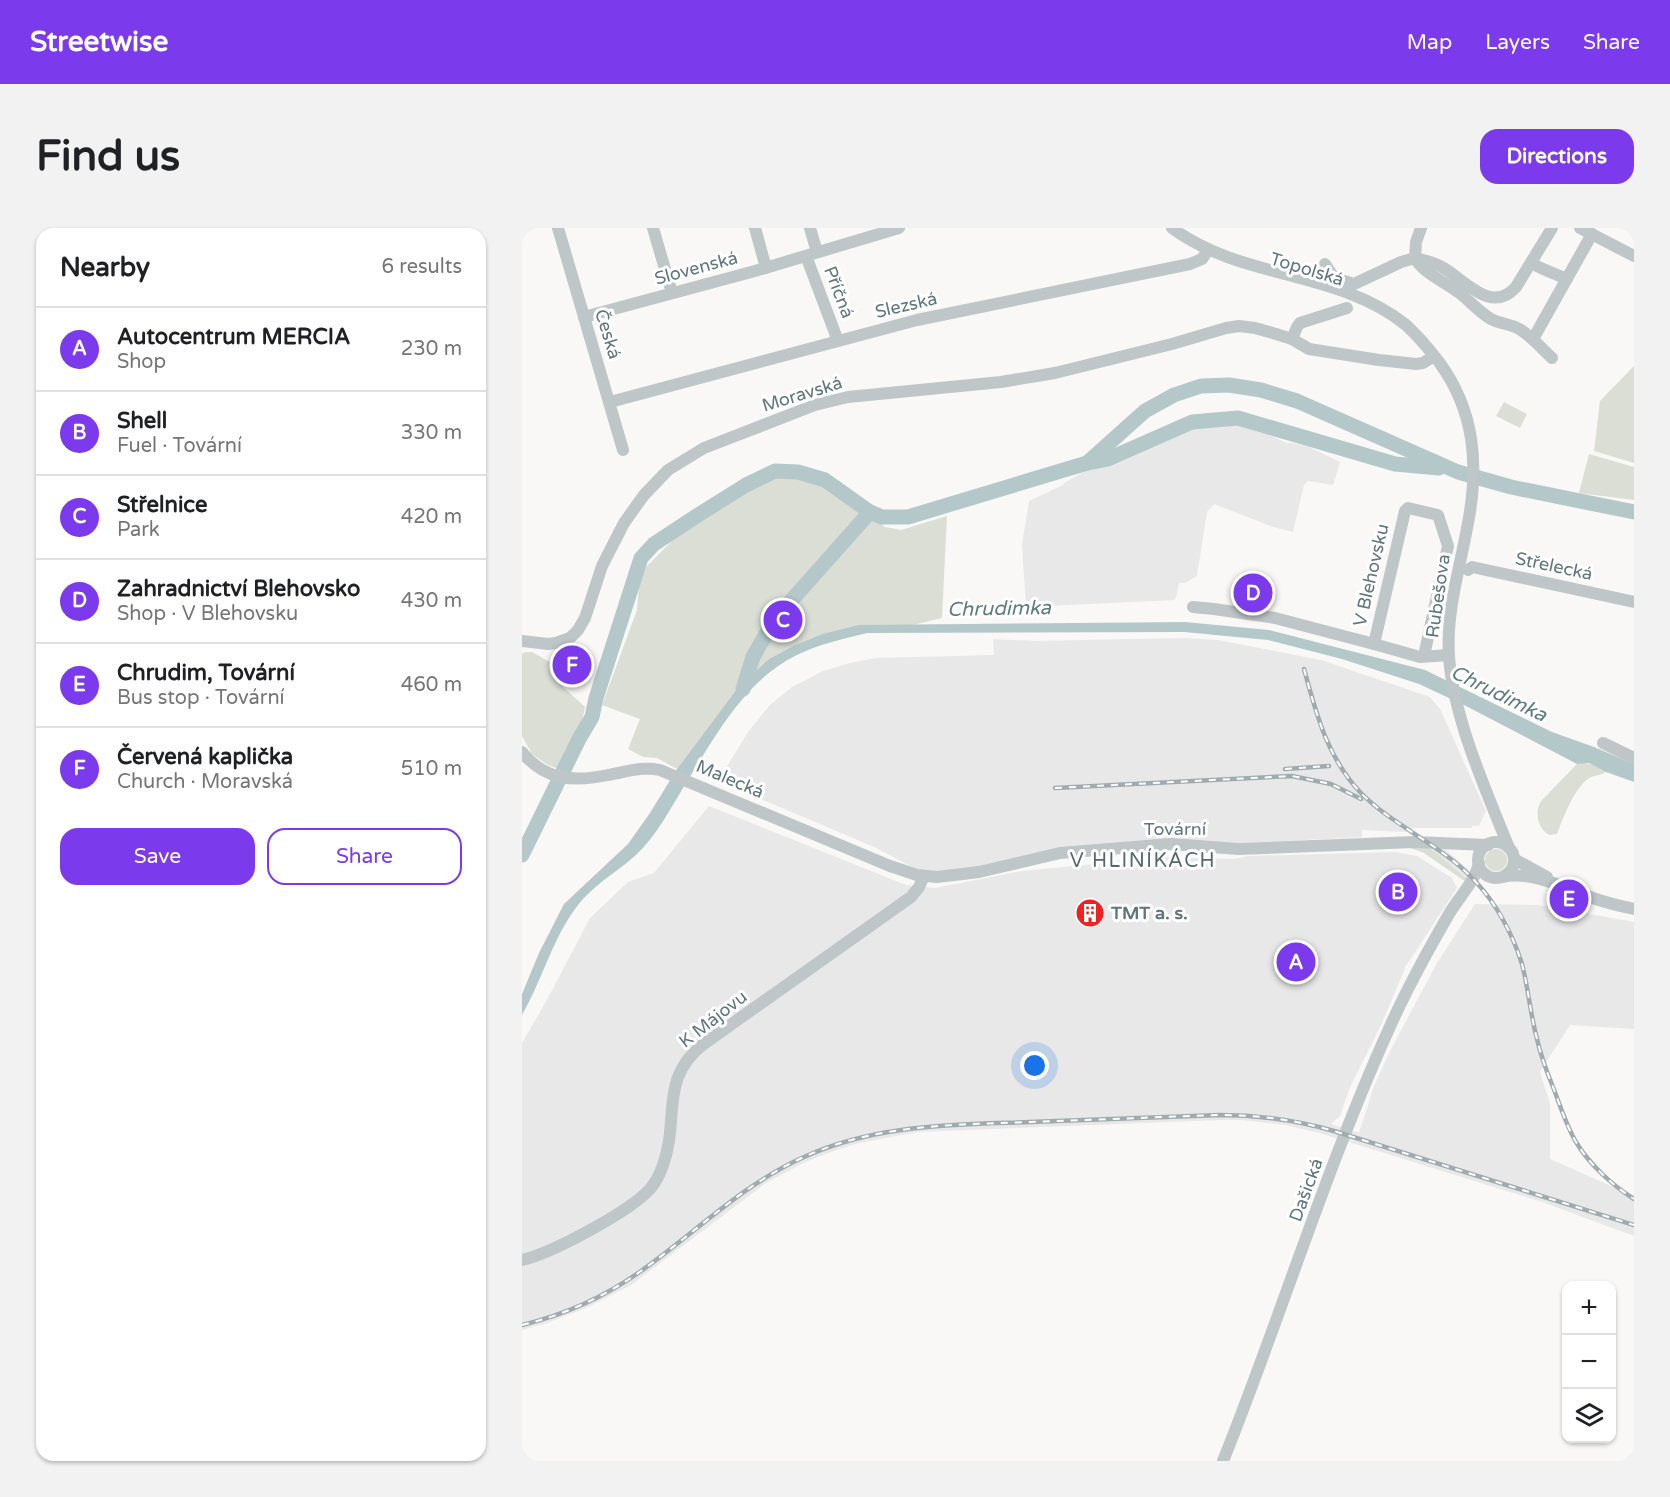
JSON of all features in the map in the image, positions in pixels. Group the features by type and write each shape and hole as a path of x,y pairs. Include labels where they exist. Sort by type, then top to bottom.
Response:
{"street":[{"name":"Česká","path":"558,228 623,450"},
{"path":"653,228 672,293"},
{"path":"755,228 766,267"},
{"path":"810,228 812,254"},
{"name":"Slovenská","path":"584,317 812,254 865,232 899,228"},
{"name":"Topolská","path":"1164,228 1182,240 1237,267 1340,297 1370,310 1401,331 1431,358"},
{"name":"Topolská","path":"1172,228 1207,252"},
{"path":"1421,228 1416,242 1415,258 1424,270 1455,290 1490,318 1514,327 1533,339 1552,358"},
{"path":"1325,264 1334,278 1354,284 1401,262 1415,258 1442,267 1486,297 1500,298 1509,294 1516,287 1552,228"},
{"path":"1580,228 1634,256"},
{"path":"1533,339 1592,234"},
{"name":"Slezská","path":"610,402 917,320 1190,264 1200,260 1207,252"},
{"name":"Příčná","path":"812,254 838,341"},
{"path":"1531,263 1567,279"},
{"path":"1347,308 1300,323 1292,339 1309,349 1379,360 1416,364 1424,363 1431,358"},
{"name":"Moravská","path":"522,641 556,643 570,638 578,630 585,618 604,561 631,513 648,490 668,470 704,448 795,412 828,401 856,396 1019,380 1056,373 1161,347 1232,326 1255,328 1292,339"},
{"name":"Rubešova","path":"1431,358 1460,416 1470,458 1468,496 1454,577 1443,621 1448,678 1468,758 1493,822 1489,845"},
{"name":"V Blehovsku","path":"1374,644 1405,511 1409,508 1438,515 1448,544 1425,651"},
{"name":"Střelecká","path":"1468,570 1472,567 1634,602"},
{"name":"V Blehovsku","path":"1193,607 1275,618 1420,657 1446,656"},
{"name":"Rubešova","path":"1456,710 1511,853"},
{"path":"1603,743 1634,758"},
{"name":"Malecká","path":"522,752 536,767 556,777 587,779 646,768 666,772 890,866 924,876"},
{"name":"Tovární","path":"924,876 965,874 1060,854 1171,844 1238,849 1428,843 1489,845"},
{"name":"Tovární","path":"1428,843 1468,853 1479,862"},
{"path":"1575,891 1511,853 1499,843 1489,845 1481,852 1479,862 1485,873 1499,877 1513,875 1534,878 1599,900 1634,909"},
{"path":"1499,877 1511,871 1514,865 1511,853"},
{"name":"Dašická","path":"1223,1461 1373,1066 1410,984 1452,909 1475,875 1479,862"},
{"name":"K Májovu","path":"522,1260 577,1236 610,1218 646,1193 663,1167 675,1085 688,1059 699,1048 911,897 924,876"},
{"name":"Dašická","path":"1436,938 1479,883 1499,877"}],"shaded area":[{"path":"1634,366 1634,463 1594,451 1600,401"},
{"path":"1504,402 1527,414 1520,428 1496,416"},
{"path":"1201,425 1243,426 1256,429 1287,443 1309,447 1340,462 1333,485 1308,481 1304,485 1293,532 1273,527 1214,504 1207,512 1197,576 1185,583 1179,583 1174,600 1026,607 1022,545 1029,501 1063,485 1128,447"},
{"path":"1589,454 1634,467 1634,500 1579,493"},
{"path":"786,471 808,477 885,527 901,530 947,516 942,618 913,625 858,625 822,634 769,659 739,686 677,769 657,758 643,757 628,749 640,719 602,705 637,610 639,585 646,567 680,533 755,480"},
{"path":"1185,622 1269,630 1425,670 1552,732 1634,764 1634,782 1589,763 1577,764 1419,684 1342,659 1268,640 1184,632 867,633 822,645 797,655 778,666 745,696 718,731 648,842 635,856 590,892 573,912 557,940 522,1015 522,994 539,953 564,904 628,844 677,769 739,686 769,659 822,634 858,625"},
{"path":"1182,638 1218,640 1321,660 1430,697 1440,709 1486,811 1479,826 1414,828 1405,832 1362,830 1362,837 1224,844 1186,841 963,871 935,872 916,869 874,847 735,788 723,773 748,732 770,705 792,687 823,671 850,663 876,658 994,655 993,639 1035,641"},
{"path":"532,652 566,671 562,686 585,707 578,732 561,770 548,765 532,754 522,736 522,653"},
{"path":"1577,764 1598,767 1606,772 1590,778 1583,784 1570,804 1557,834 1550,835 1546,833 1538,820 1539,805"},
{"path":"709,806 906,885 936,888 1022,871 1166,857 1234,859 1248,856 1395,852 1417,856 1452,878 1457,888 1406,966 1381,1025 1350,1087 1340,1116 1331,1124 1359,1133 1374,1086 1390,1051 1437,963 1475,904 1539,905 1634,922 1634,1029 1570,1025 1540,1072 1550,1104 1550,1159 1634,1196 1634,1236 1545,1203 1323,1134 1286,1125 1220,1120 918,1132 859,1143 805,1162 766,1183 631,1285 586,1308 522,1330 522,1043 590,918 628,882 654,873"},
{"path":"1408,847 1429,848 1468,880 1466,882 1424,853"},
{"path":"1429,848 1446,850 1471,872 1468,880 1439,855"},
{"path":"1496,849 1504,852 1507,860 1504,868 1496,871 1488,868 1485,860 1488,852"}],"waterway":[{"path":"522,855 592,717 641,558 654,544 698,515 746,485 775,471 798,472 825,480 870,512 882,517 908,517 1087,463 1145,411 1174,395 1201,386 1229,385 1261,390 1297,401 1458,472 1511,487 1634,512"},
{"path":"1088,463 1108,459 1192,422 1238,418 1395,464 1439,468"},
{"path":"743,689 753,657 774,620 870,512"}],"railway":[{"path":"1304,669 1324,734 1339,764 1360,792 1379,809 1461,867 1484,891 1505,923 1520,958 1539,1048 1569,1129 1581,1150 1594,1166 1609,1181 1634,1199"},
{"path":"1285,769 1329,766"},
{"path":"1055,788 1292,776 1331,784 1361,799"},
{"path":"522,1325 569,1310 614,1289 740,1195 782,1168 831,1146 859,1138 915,1128 1220,1115 1277,1119 1334,1131 1634,1225"}],"place":[{"name":"Zahradnictví Blehovsko","path":"1253,593"},
{"name":"Střelnice","path":"783,620"},
{"name":"Červená kaplička","path":"572,665"},
{"name":"Shell","path":"1398,892"},
{"name":"Chrudim, Tovární","path":"1569,899"},
{"name":"TMT a. s.","path":"1090,913"},
{"name":"Autocentrum MERCIA","path":"1296,962"}],"district":[{"name":"V HLINÍKÁCH","path":"1143,860"}],"water label":[{"name":"Chrudimka","path":"999,608"},
{"name":"Chrudimka","path":"1499,693"}]}
